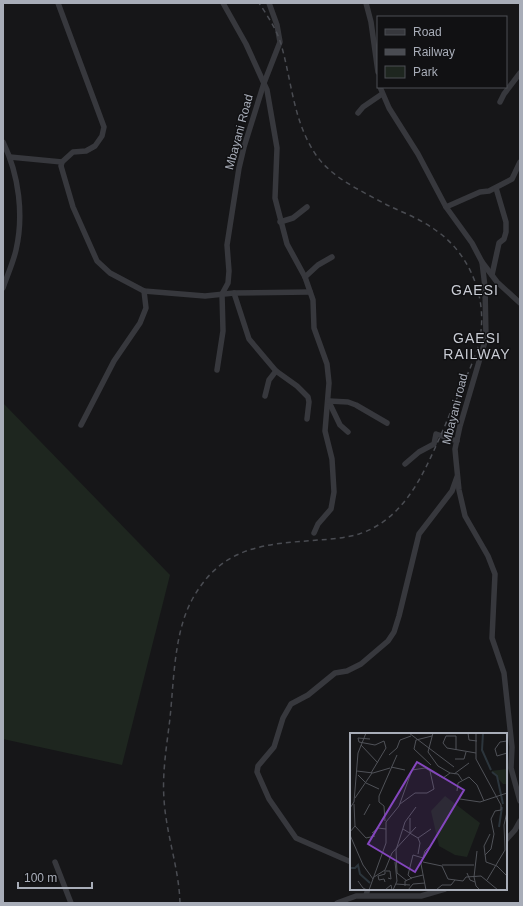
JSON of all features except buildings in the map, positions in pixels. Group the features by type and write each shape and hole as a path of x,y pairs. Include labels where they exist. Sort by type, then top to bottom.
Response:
{"street":[{"path":"58,3 104,127 102,136 96,146 86,151 73,152 62,162 62,172 73,207 97,260 110,273 144,291 191,296 234,293 310,292"},
{"path":"223,3 246,44 264,83 276,142 277,166 274,190 280,222 287,244 305,277 314,304 314,328 327,364 328,399 325,430 332,459 334,492 331,509 318,524 314,533"},
{"name":"Mbayani Road","path":"222,294 229,279 227,245 239,168 264,83 280,42 277,25 268,3"},
{"path":"366,3 371,22 377,65"},
{"path":"500,102 504,94 520,73"},
{"name":"Mbayani road","path":"380,88 382,94 418,154 446,208 472,243 482,262 485,287 486,338 470,387 455,449 459,490 465,516 488,556 495,574 492,638 504,673 512,747 511,768 520,801"},
{"path":"358,113 362,107 382,94"},
{"path":"3,142 10,157 15,175 20,220 14,255 3,288"},
{"path":"10,157 62,162"},
{"path":"446,208 473,195 496,188 512,179 520,162"},
{"path":"492,275 499,243 504,239 506,232 506,222 496,188"},
{"path":"280,222 294,218 307,207"},
{"path":"305,277 318,265 332,257"},
{"path":"482,262 497,282 520,303"},
{"path":"81,425 114,361 140,323 146,308 144,291"},
{"path":"234,293 249,339 276,371 298,386 308,397 309,408 307,419"},
{"path":"216,370 223,335 222,294"},
{"path":"265,396 269,380 276,371"},
{"path":"328,399 348,402 356,405 387,423"},
{"path":"328,399 338,422 348,432"},
{"path":"405,464 419,452 434,444 436,434 457,441"},
{"path":"350,862 309,845 296,838 266,795 257,772 258,766 274,747 283,718 291,704 308,695 335,673 347,671 361,664 388,641 394,632 399,616 419,534 452,491 458,475"},
{"path":"507,839 515,830 520,821"},
{"path":"55,862 72,903"},
{"path":"366,895 368,890"},
{"path":"337,903 353,897 366,895 382,897 421,896 442,890"}],"green space":[{"path":"3,403 170,575 122,765 3,739"}],"railway":[{"path":"180,903 177,877 165,812 164,779 178,640 182,625 193,598 205,580 218,567 232,557 264,546 281,543 334,539 359,534 376,527 390,517 402,505 412,491 421,476 444,428 476,353 482,318 476,284 469,268 448,240 423,222 348,184 331,171 316,155 302,129 294,101 285,58 277,33 259,3"}],"district":[{"name":"GAESI","path":"475,290"},
{"name":"GAESI RAILWAY","path":"477,346"}]}
